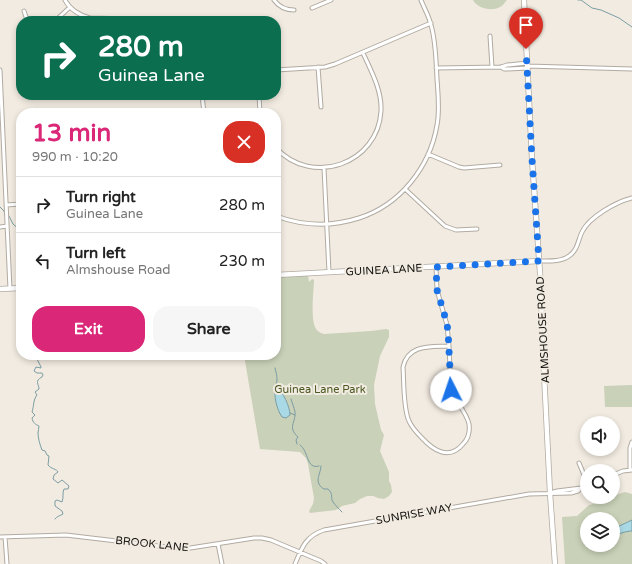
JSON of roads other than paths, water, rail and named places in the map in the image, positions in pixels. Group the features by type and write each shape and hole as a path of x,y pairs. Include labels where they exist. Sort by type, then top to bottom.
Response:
{"main road":[{"name":"ALMSHOUSE ROAD","path":"524,0 555,562"},
{"name":"GUINEA LANE","path":"281,275 539,261"},
{"path":"0,289 16,288"}],"street":[{"path":"65,0 70,8 85,16"},
{"path":"274,0 283,8 294,10"},
{"path":"312,8 332,0"},
{"path":"281,217 309,224 327,224 344,222 367,215 387,204 405,189 416,176 428,154 438,120 435,49 431,23 421,0"},
{"path":"61,16 70,8"},
{"path":"24,11 26,16"},
{"path":"281,70 318,67 334,64 431,23"},
{"path":"490,36 492,67"},
{"path":"281,152 289,159 300,164 313,168 324,168 349,161 364,150 370,143 379,125 381,113 380,96 363,52"},
{"path":"436,68 501,67 507,69 527,66 632,69"},
{"path":"318,67 321,107"},
{"path":"0,70 10,289"},
{"path":"428,154 464,168 500,165"},
{"path":"324,168 329,272"},
{"path":"405,189 444,226 456,230 477,229"},
{"path":"539,261 560,260 569,256 575,250 582,232 594,217 617,204 632,198"},
{"path":"6,205 16,204"},
{"path":"0,227 7,226"},
{"path":"436,267 437,290 447,325 451,390 467,419 469,428 467,439 462,445 447,453 429,446 414,430 408,420 406,412 404,367 405,360 408,355 417,349 448,346"},
{"path":"620,472 631,470 630,448 632,442"},
{"name":"SUNRISE WAY","path":"295,564 305,542 318,532 327,529 529,494 550,493 580,488"},
{"name":"BROOK LANE","path":"0,538 66,535 184,549 262,538 271,540 325,564"},
{"path":"5,537 7,564"},
{"path":"218,544 222,564"}],"water":[{"path":"276,387 284,396 289,408 290,415 286,418 282,417 277,407 275,398"},
{"path":"632,520 632,531 620,534 620,526"}],"waterway":[{"path":"578,0 581,0 592,8 601,10 619,18 632,27"},
{"path":"0,207 4,211 5,215"},
{"path":"9,216 16,227"},
{"path":"38,360 41,368 36,367 34,371 37,373 42,373 43,375 38,380 39,389 35,392 37,395 32,412 35,415 32,418 34,423 39,426 39,442 42,450 49,456 48,465 58,472 54,475 53,479 58,483 62,480 69,486 68,489 64,489 62,502 57,500 55,501 55,506 62,511 63,514 55,519"},
{"path":"275,368 277,378 276,388"},
{"path":"291,399 295,412 292,428 298,437 296,440 297,444"},
{"path":"290,413 295,415"},
{"path":"300,445 305,451 310,463 312,465 319,466"},
{"path":"321,466 318,482 323,489 328,489 330,491 333,502 342,512"}],"park label":[{"name":"Guinea Lane Park","path":"320,389"}]}
